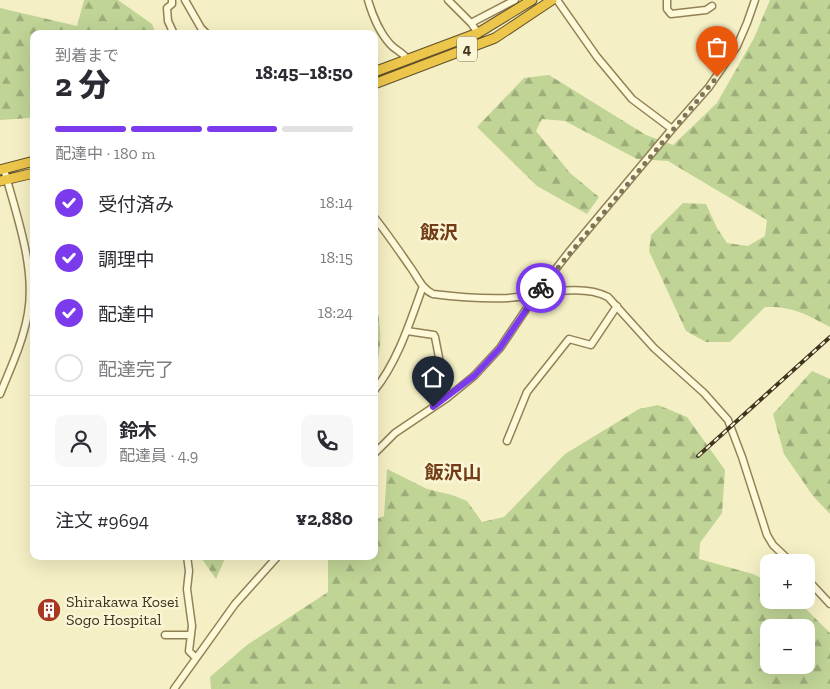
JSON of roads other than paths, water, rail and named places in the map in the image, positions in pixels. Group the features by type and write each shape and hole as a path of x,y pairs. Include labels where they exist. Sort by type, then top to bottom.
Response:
{"highway":[{"name":"4","path":"378,71 478,33 532,0"},
{"name":"4","path":"378,82 495,38 552,0"},
{"path":"2,170 30,162"},
{"path":"3,181 30,174"}],"street":[{"path":"172,0 172,4 167,8 168,21 172,30"},
{"path":"185,0 203,30"},
{"path":"368,0 386,39 392,46 403,52 408,60"},
{"path":"448,0 471,23 478,33"},
{"path":"471,23 515,0"},
{"path":"557,0 597,57 632,99 672,128"},
{"path":"667,0 667,9 671,14 706,10 712,6"},
{"path":"378,450 395,433 447,398 474,376 500,348 537,293 672,128 709,87 724,66 747,23 755,0"},
{"path":"0,394 25,329 29,303 28,264 3,181 2,170"},
{"path":"378,222 422,286 434,294 508,298 537,293 583,290 602,293 608,297 654,348 704,393 728,420 767,535 773,545 783,554"},
{"path":"378,386 407,331 422,286"},
{"path":"506,441 527,392 569,339 591,345 617,306"},
{"path":"407,331 435,337 447,398"},
{"path":"188,560 189,571 187,589 192,626 189,651 196,658"},
{"path":"174,689 235,604 274,560"},
{"path":"815,588 830,604"},
{"path":"164,635 190,635"}],"railway":[{"path":"698,456 830,337"}],"place":[{"name":"Shirakawa Kosei Sogo Hospital","path":"49,610"}],"district":[{"name":"飯沢","path":"439,232"},
{"name":"飯沢山","path":"453,472"}]}
